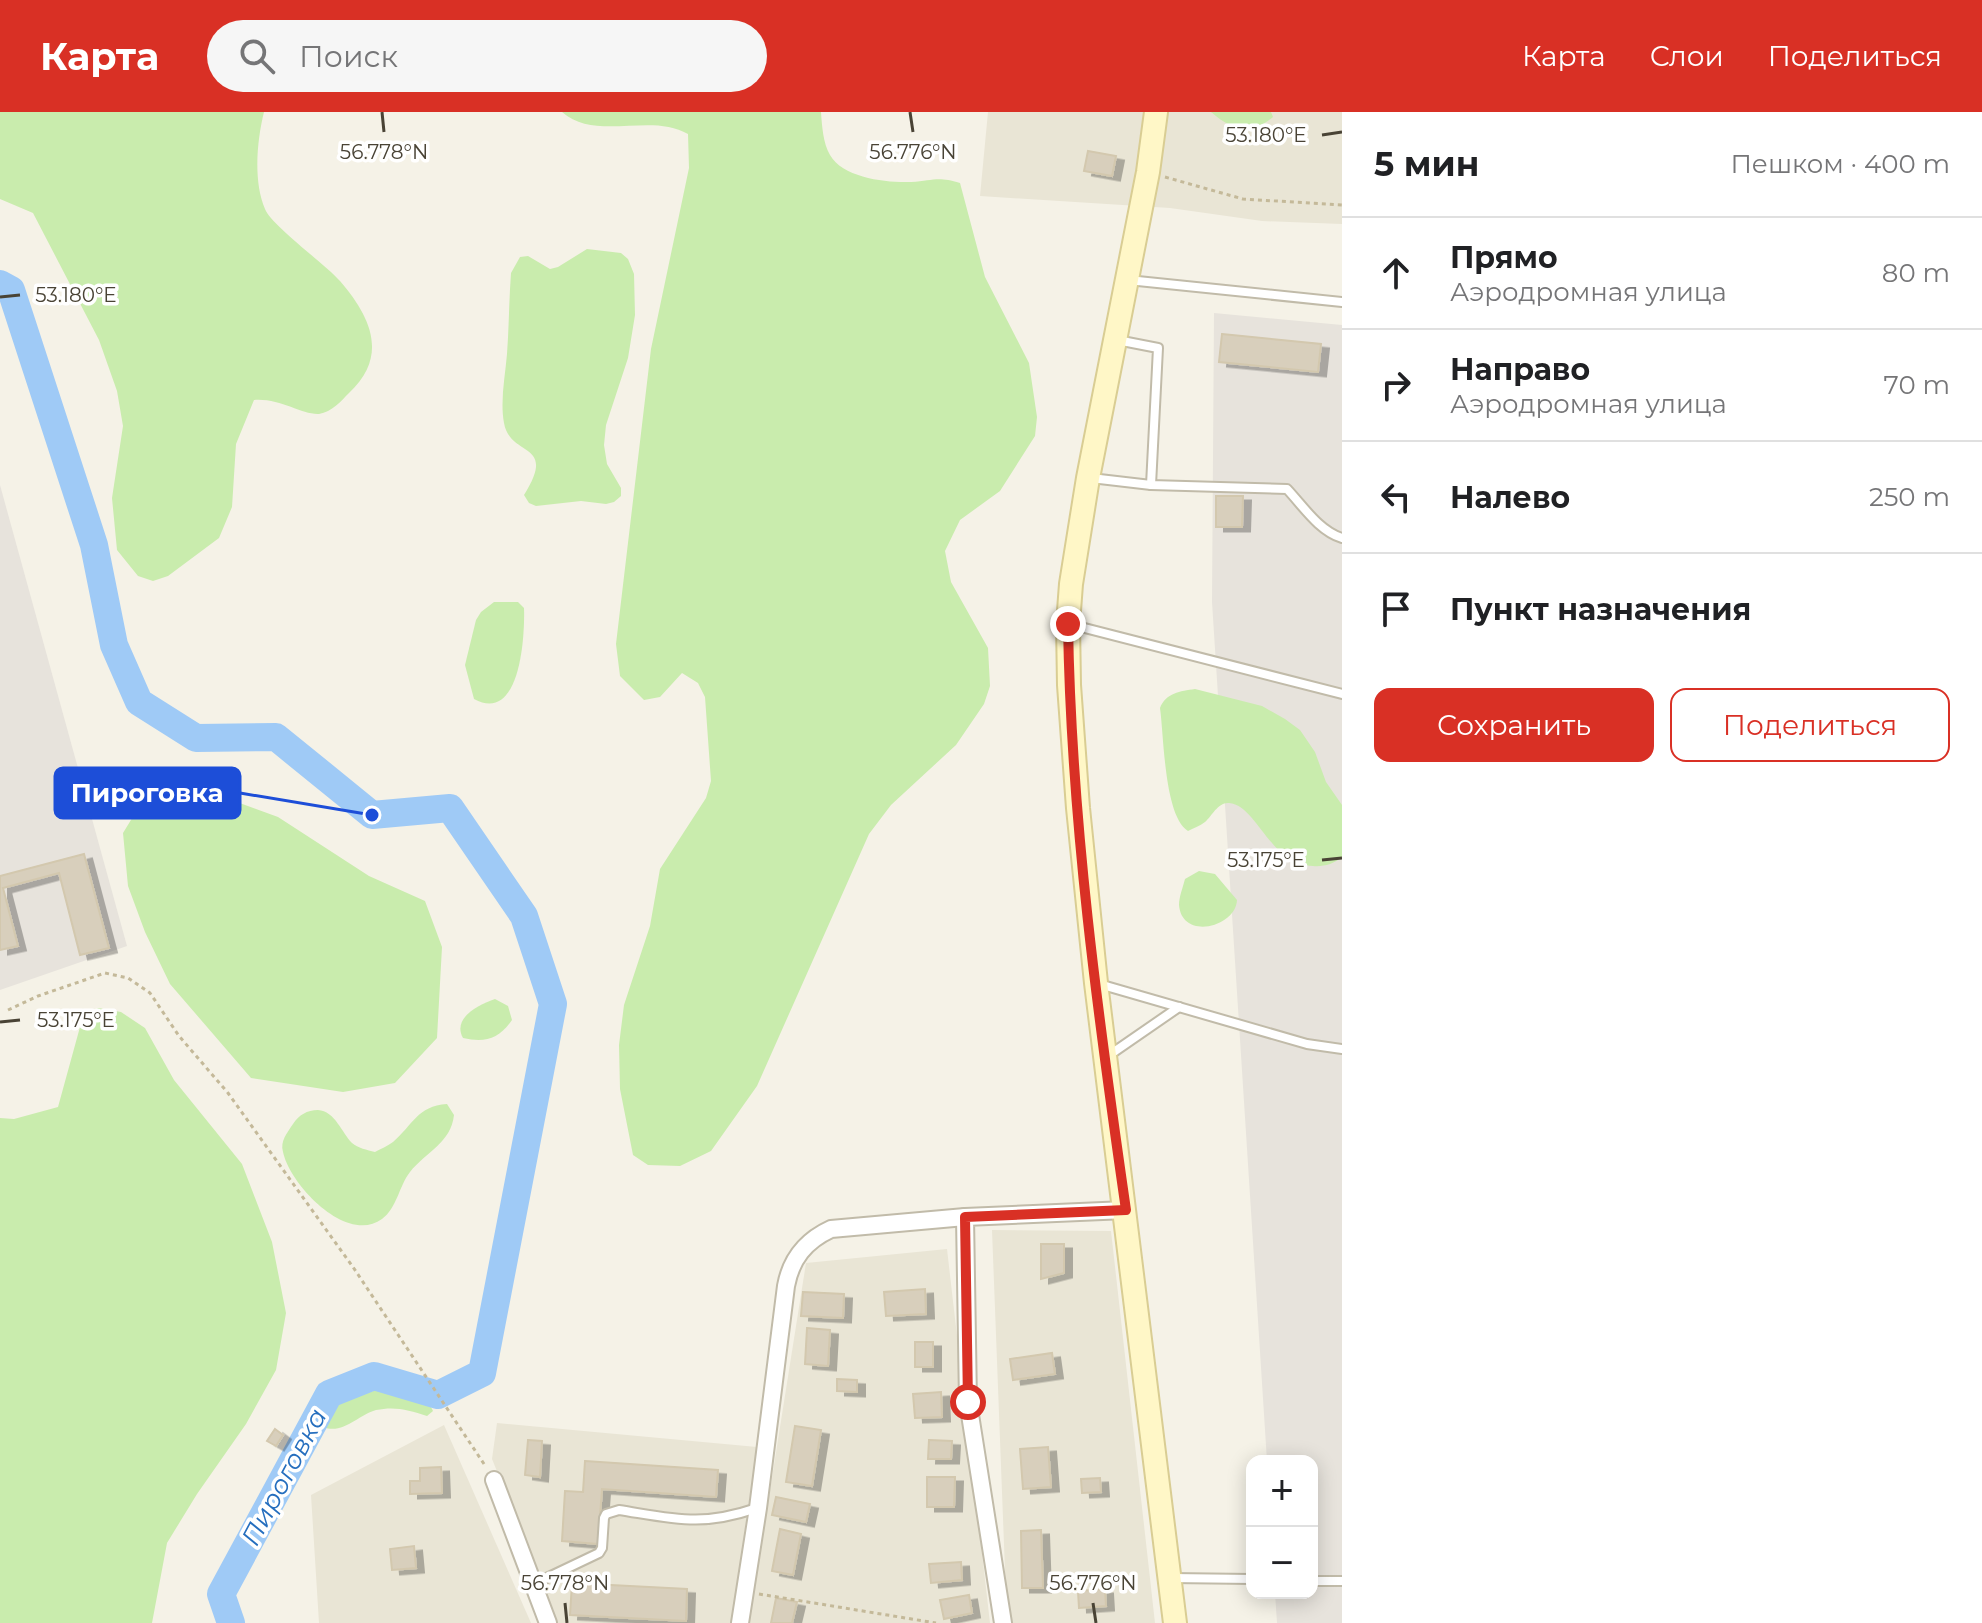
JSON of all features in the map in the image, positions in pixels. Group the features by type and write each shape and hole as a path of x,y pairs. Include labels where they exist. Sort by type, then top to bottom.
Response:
{"main road":[{"path":"1156,112 1148,172 1088,478 1068,624 1076,777 1104,1059 1126,1210 1175,1623"}],"street":[{"path":"740,1623 786,1286 795,1258 818,1235 831,1229 965,1217 1126,1210"},
{"path":"965,1217 968,1402 1003,1623"},
{"path":"494,1480 548,1623"}],"lane":[{"path":"1127,280 1342,302"},
{"path":"1116,339 1158,348 1151,485"},
{"path":"1088,478 1151,485 1287,489 1313,518 1333,535 1342,538"},
{"path":"1068,624 1342,694"},
{"path":"1096,983 1307,1044 1342,1049"},
{"path":"1104,1059 1179,1007"},
{"path":"534,1584 599,1553 604,1518 611,1512 619,1510 706,1521 758,1508"},
{"path":"1170,1578 1246,1579"},
{"path":"1318,1581 1342,1581"}],"path":[{"path":"1148,172 1243,199 1342,205"},
{"path":"8,1010 105,973 128,978 150,993 179,1036 237,1106 353,1267 494,1480"},
{"path":"744,1592 936,1623"}],"shaded area":[{"path":"988,112 1342,112 1342,224 1262,221 1170,208 980,196"},
{"path":"1214,313 1342,325 1342,1623 1277,1623 1275,1599 1318,1599 1318,1455 1267,1455 1212,602"},
{"path":"0,485 127,946 0,990"},
{"path":"992,1230 1111,1231 1155,1623 1007,1623"},
{"path":"947,1249 990,1623 749,1623 806,1263"},
{"path":"497,1423 757,1447 732,1618 734,1623 554,1623 554,1611 492,1459"},
{"path":"444,1425 531,1623 319,1623 311,1495"}],"green space":[{"path":"0,112 264,112 257,160 265,209 277,225 340,281 367,323 372,351 369,365 361,379 332,409 312,414 273,401 254,400 236,444 232,507 219,538 168,576 153,581 138,576 117,550 112,498 123,426 117,391 99,340 33,213 0,199"},
{"path":"562,112 821,112 823,134 830,155 845,169 866,178 890,181 940,179 960,183 985,277 1029,363 1037,417 1035,436 1000,491 960,520 945,551 951,582 988,648 990,686 984,704 956,745 891,805 869,834 757,1086 711,1151 680,1166 648,1165 633,1155 620,1089 619,1045 624,1005 650,926 660,869 706,798 711,781 705,697 698,683 682,673 660,697 644,700 620,676 616,644 651,349 689,168 688,134 657,126 591,125 576,121"},
{"path":"1211,112 1271,112 1273,117 1257,127 1242,129"},
{"path":"587,249 621,253 628,259 634,274 635,315 628,358 606,425 604,445 607,464 621,488 621,496 606,504 581,501 536,506 529,503 524,495 533,478 534,458 508,434 503,415 511,273 520,257 528,256 550,269"},
{"path":"494,602 518,602 524,608 524,620 521,655 511,688 502,699 490,704 474,699 465,665 476,620"},
{"path":"1195,689 1262,706 1300,730 1315,752 1326,782 1342,805 1342,857 1321,866 1298,863 1274,846 1239,806 1229,803 1188,831 1180,823 1170,793 1160,708 1170,696"},
{"path":"180,781 278,817 369,876 425,901 442,947 437,1038 395,1083 343,1092 251,1078 170,984 145,932 128,886 123,833 145,797"},
{"path":"1199,871 1215,874 1237,900 1228,917 1209,926 1189,923 1182,916 1179,905 1185,879"},
{"path":"495,999 508,1006 512,1020 502,1032 491,1038 463,1038 461,1024 468,1013"},
{"path":"98,1008 121,1012 145,1028 174,1080 242,1164 272,1242 286,1313 276,1370 246,1424 167,1543 152,1623 0,1623 0,1118 14,1119 58,1107 80,1027"},
{"path":"447,1104 454,1115 448,1133 410,1172 387,1214 368,1225 353,1224 322,1208 296,1180 283,1152 283,1141 288,1131 298,1118 310,1111 329,1114 352,1143 375,1152 393,1142 422,1112"},
{"path":"386,1389 420,1397 433,1411 427,1416 402,1409 376,1410 344,1426 323,1427 332,1409 347,1398"}],"building":[{"path":"1088,151 1116,156 1112,176 1084,171"},
{"path":"1222,334 1321,344 1318,372 1219,362"},
{"path":"1216,496 1243,496 1242,527 1216,527"},
{"path":"84,854 109,948 80,955 59,873 3,888 18,946 0,950 0,876"},
{"path":"1041,1244 1064,1244 1064,1273 1041,1279"},
{"path":"925,1289 926,1314 886,1316 884,1292"},
{"path":"803,1292 844,1294 843,1318 801,1316"},
{"path":"807,1328 830,1330 828,1366 805,1364"},
{"path":"915,1342 933,1342 933,1367 915,1367"},
{"path":"1052,1353 1055,1374 1013,1380 1010,1359"},
{"path":"837,1379 857,1380 857,1392 837,1391"},
{"path":"941,1392 942,1417 915,1418 913,1394"},
{"path":"795,1426 821,1430 812,1486 786,1482"},
{"path":"275,1429 283,1435 276,1446 267,1441"},
{"path":"528,1440 542,1441 540,1477 525,1475"},
{"path":"929,1440 952,1441 951,1459 928,1459"},
{"path":"1048,1447 1051,1487 1023,1489 1020,1449"},
{"path":"585,1461 718,1470 716,1497 602,1489 598,1544 562,1541 565,1491 583,1492"},
{"path":"441,1467 442,1493 410,1494 410,1481 420,1481 420,1468"},
{"path":"927,1477 955,1477 954,1507 927,1507"},
{"path":"1100,1478 1101,1492 1082,1493 1081,1479"},
{"path":"776,1497 810,1504 806,1522 772,1515"},
{"path":"780,1529 801,1534 793,1575 772,1571"},
{"path":"1041,1530 1043,1588 1022,1588 1021,1531"},
{"path":"414,1546 416,1568 392,1570 390,1549"},
{"path":"961,1562 962,1580 931,1583 929,1564"},
{"path":"572,1583 687,1589 686,1621 570,1615"},
{"path":"1105,1589 1106,1606 1079,1608 1078,1591"},
{"path":"969,1595 972,1613 944,1619 940,1600"},
{"path":"776,1598 797,1602 792,1623 771,1623"}],"waterway":[{"name":"Пироговка","path":"0,284 11,290 94,545 114,645 139,702 196,738 276,737 372,815 450,808 524,916 553,1004 482,1373 438,1395 374,1376 329,1394 221,1594 231,1623"}],"place":[{"name":"Пироговка","path":"372,815"}],"route":[{"path":"968,1402 965,1217 1126,1210 1104,1059 1078,808 1068,624"}]}
